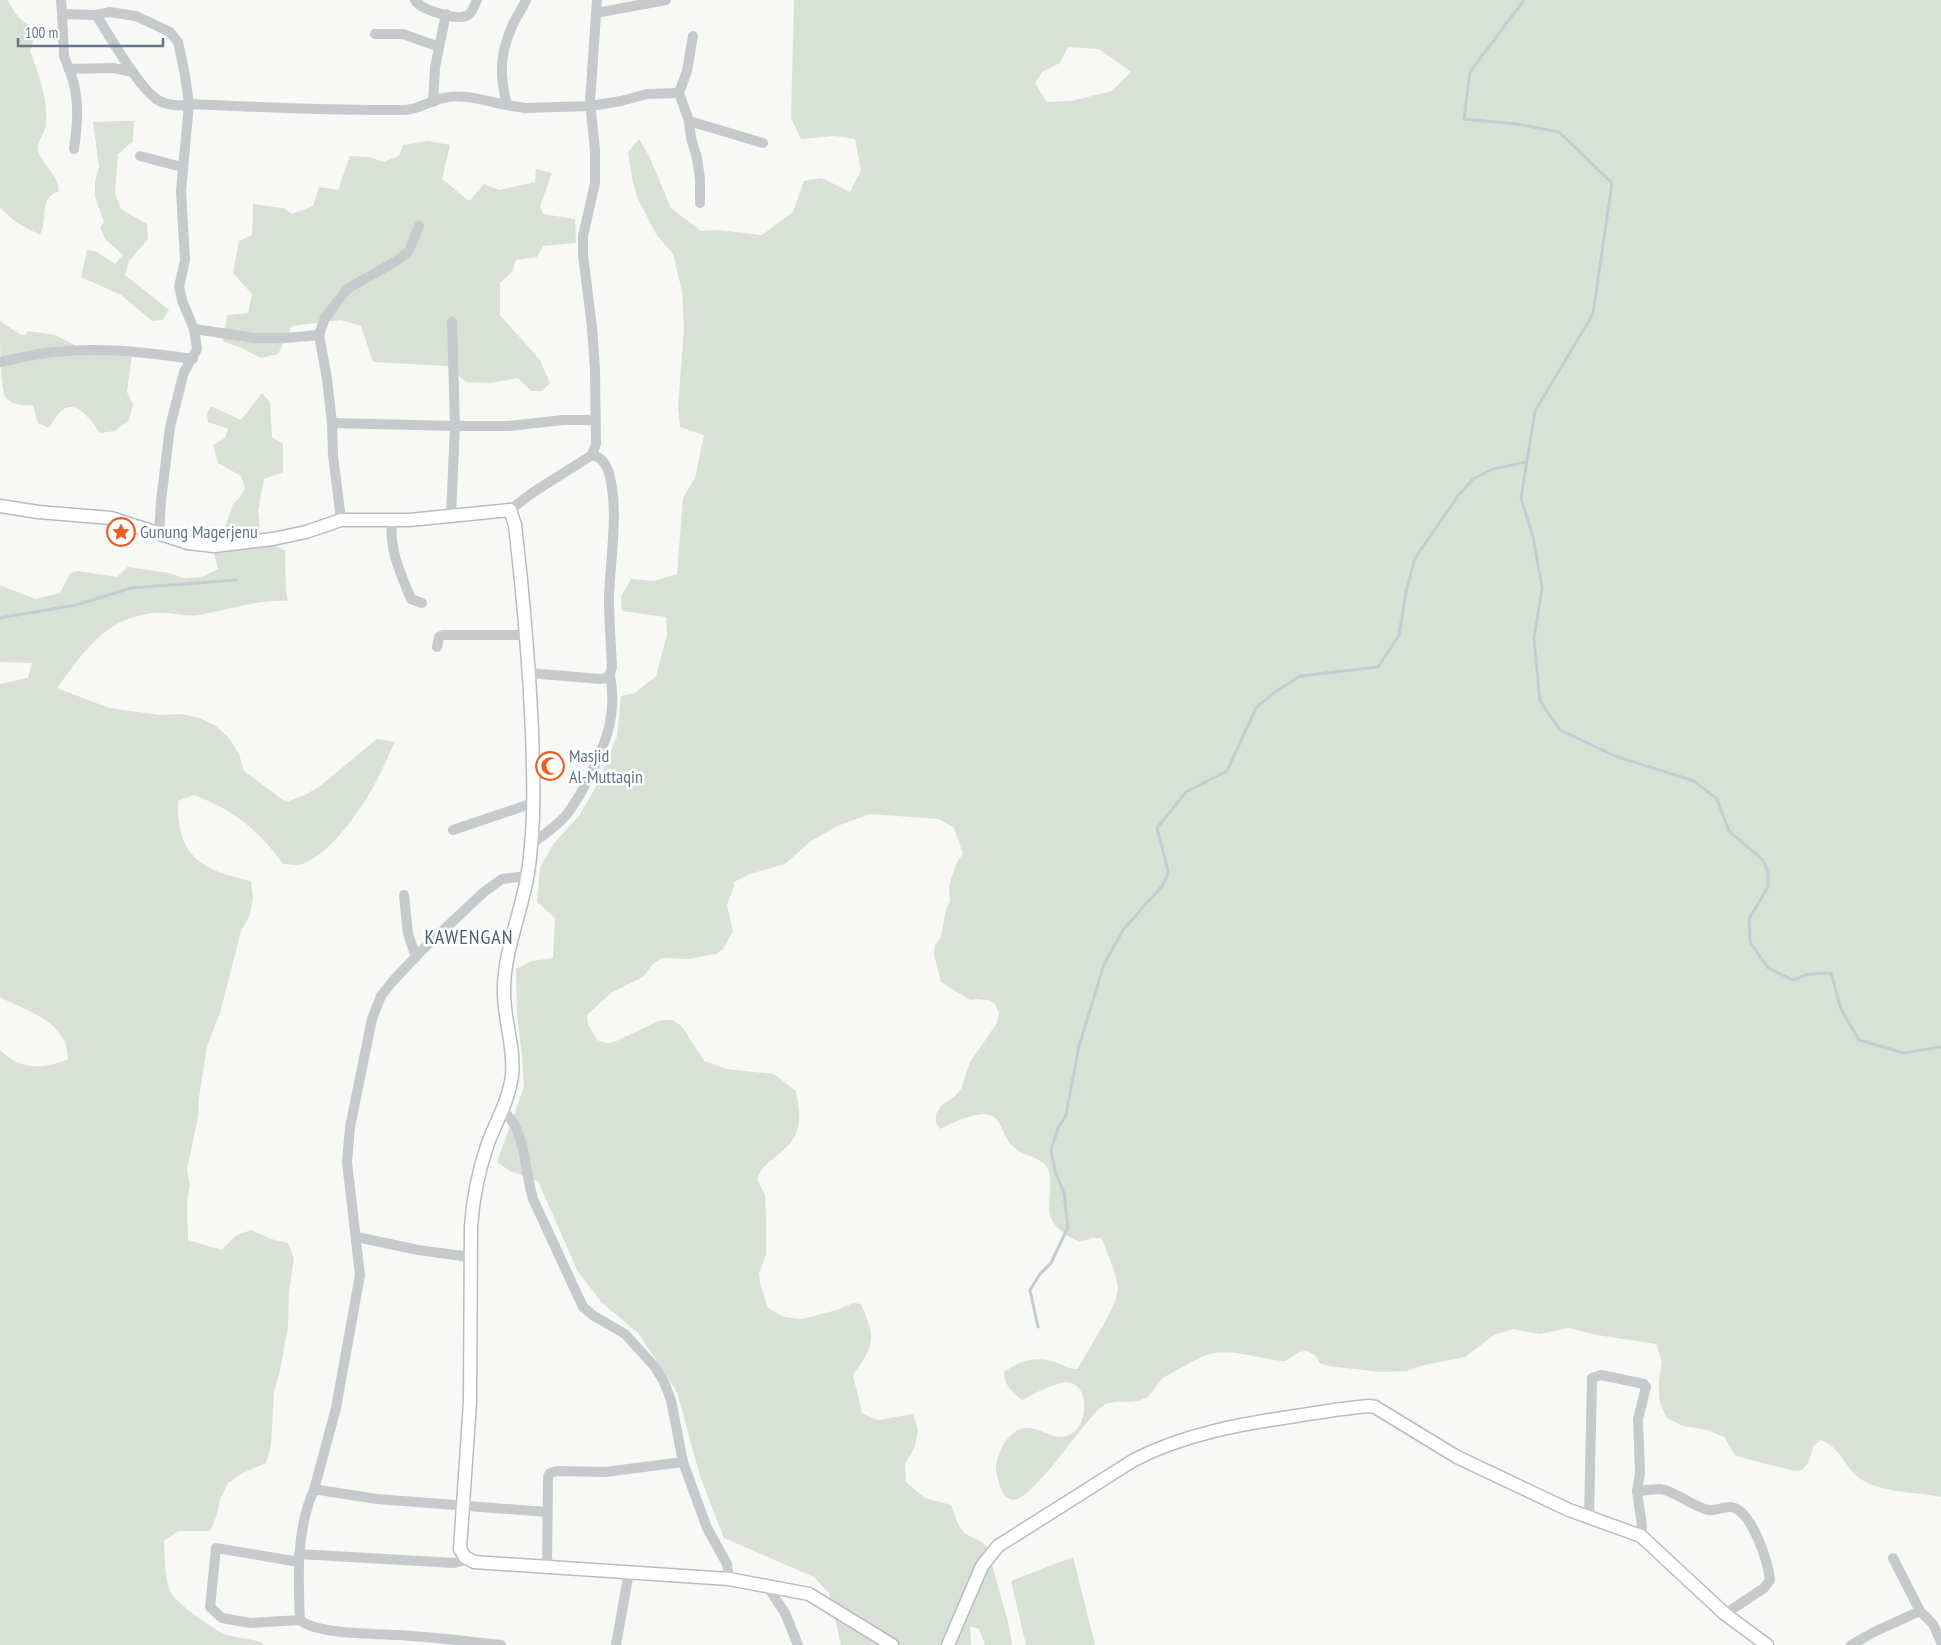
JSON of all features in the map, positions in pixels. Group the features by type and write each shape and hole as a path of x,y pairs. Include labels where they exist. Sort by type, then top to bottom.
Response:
{"main road":[{"path":"0,506 38,512 110,518 188,543 214,546 245,544 306,532 341,520 392,520 510,510 515,524 529,673 533,803 527,876 505,968 504,990 512,1074 503,1110 489,1141 475,1185 470,1227 470,1402 460,1549 465,1557 474,1562 728,1579 812,1595 892,1645"},
{"path":"948,1645 982,1566 998,1546 1134,1460 1151,1451 1205,1433 1246,1423 1354,1407 1375,1407 1457,1457 1589,1518 1641,1536 1725,1614 1767,1645"}],"street":[{"path":"61,0 64,56 75,83 77,96 78,118 74,149"},
{"path":"416,0 422,8 455,17 467,16 471,13 477,0"},
{"path":"507,105 501,70 502,52 508,35 526,0"},
{"path":"510,510 532,493 592,455 596,444 595,370 583,255 583,236 595,183 595,150 591,106 597,0"},
{"path":"596,13 666,0"},
{"path":"62,14 109,12 136,16 170,32 178,42 185,75 189,104 182,167 181,206 185,260 179,287 182,303 194,329 198,349 184,372 170,427 164,468 159,533"},
{"path":"96,14 133,72 149,92 159,101 174,105 355,111 412,109 442,98 464,96 525,108 591,106 647,94 679,93"},
{"path":"432,102 435,67 446,14"},
{"path":"375,34 403,34 439,47"},
{"path":"694,36 687,71 679,93 689,121 690,138 697,158 700,202"},
{"path":"69,69 113,68 133,72"},
{"path":"689,121 763,143"},
{"path":"140,156 182,167"},
{"path":"341,520 332,455 332,423 327,379 319,335 328,313 346,289 398,260 409,251 419,226"},
{"path":"451,516 455,426 452,322"},
{"path":"194,329 255,338 319,335"},
{"path":"0,362 48,353 94,350 142,352 193,359"},
{"path":"332,423 509,426 563,420 595,420"},
{"path":"531,844 552,829 583,791 607,738 612,718 613,690 610,674 612,667 609,597 613,499 609,472 606,465 598,457 592,455"},
{"path":"392,520 393,553 398,569 411,599 422,603"},
{"path":"437,647 439,637 443,635 526,635"},
{"path":"529,673 601,679 607,678 610,674"},
{"path":"453,830 533,803"},
{"path":"501,1645 305,1625 300,1620 299,1558 308,1502 314,1490 336,1408 360,1275 347,1162 350,1127 372,1019 381,996 416,957 469,905 497,882 508,877 527,876"},
{"path":"404,895 408,934 416,957"},
{"path":"503,1110 514,1124 520,1138 528,1183 533,1199 584,1307 594,1316 625,1334 656,1367 664,1382 671,1400 683,1462 707,1528 727,1564 728,1579"},
{"path":"357,1237 418,1250 470,1257"},
{"path":"1589,1518 1592,1378 1601,1375 1645,1385 1638,1419 1640,1472 1637,1491 1642,1526 1641,1536"},
{"path":"547,1568 548,1477 550,1473 605,1472 683,1462"},
{"path":"1637,1491 1658,1489 1675,1494 1708,1510 1732,1507 1750,1523 1760,1544 1770,1580 1764,1588 1725,1614"},
{"path":"314,1490 377,1499 547,1512"},
{"path":"300,1620 250,1623 222,1618 210,1607 216,1548 299,1558 454,1564 462,1561 465,1557"},
{"path":"1893,1558 1920,1611 1933,1624 1941,1642"},
{"path":"616,1645 629,1572"},
{"path":"767,1586 786,1613 798,1645"},
{"path":"1850,1645 1920,1611"}],"shaded area":[{"path":"0,0 7,0 20,19 32,28 34,32 30,51 37,69 46,105 46,125 38,144 38,150 56,180 59,191 48,199 40,235 17,223 0,208"},
{"path":"794,0 1941,0 1941,1497 1888,1489 1868,1483 1854,1473 1833,1447 1821,1440 1814,1445 1808,1463 1802,1470 1794,1471 1736,1456 1724,1437 1707,1430 1683,1426 1667,1418 1659,1397 1662,1362 1656,1344 1597,1335 1569,1328 1539,1334 1513,1329 1494,1335 1465,1357 1424,1365 1407,1371 1381,1372 1328,1366 1320,1363 1315,1355 1307,1351 1299,1352 1285,1361 1231,1352 1210,1354 1198,1358 1163,1378 1146,1398 1137,1401 1113,1402 1103,1406 1093,1415 1029,1491 1020,1498 1012,1500 1007,1498 1001,1489 996,1469 998,1456 1010,1436 1021,1429 1028,1428 1056,1436 1068,1436 1074,1432 1082,1421 1084,1406 1081,1391 1077,1386 1066,1382 1053,1385 1022,1400 1009,1388 1004,1372 1024,1361 1038,1359 1053,1361 1069,1368 1078,1369 1113,1307 1118,1289 1116,1278 1101,1238 1092,1238 1080,1242 1069,1237 1051,1219 1049,1213 1050,1181 1047,1167 1039,1160 1020,1152 1012,1146 997,1120 986,1114 969,1117 940,1129 936,1123 936,1114 941,1106 961,1089 970,1062 997,1023 999,1013 995,1004 987,1000 970,1000 941,982 934,955 935,945 941,937 946,909 950,901 949,887 951,879 957,862 963,854 954,828 939,819 870,814 837,826 811,841 785,864 750,874 734,882 727,905 733,931 723,949 716,954 689,959 662,958 653,964 643,977 611,993 587,1015 588,1024 597,1040 606,1043 614,1042 654,1023 672,1020 685,1031 704,1061 727,1069 774,1074 796,1091 799,1117 793,1139 764,1167 757,1179 765,1195 766,1255 759,1273 760,1283 768,1308 784,1317 802,1319 837,1310 853,1303 861,1304 871,1334 871,1341 866,1356 853,1375 862,1413 878,1420 913,1414 918,1430 915,1447 905,1464 906,1482 925,1498 951,1505 958,1524 963,1531 987,1547 1008,1622 1012,1645 985,1645 979,1629 970,1626 971,1645 841,1645 829,1593 814,1577 724,1538 700,1476 677,1392 639,1334 601,1302 577,1270 538,1181 510,1171 497,1162 524,1087 517,1016 516,969 532,961 553,958 555,918 537,902 540,868 554,843 579,816 598,783 617,736 621,696 635,693 656,676 667,635 666,617 622,611 621,597 631,579 654,581 677,574 683,498 695,478 704,435 680,427 678,407 684,328 682,291 673,254 656,234 637,197 628,152 639,139 649,156 671,208 701,231 718,230 762,235 793,212 804,181 822,178 850,192 861,170 855,139 835,136 801,139 791,118","holes":["1068,47 1099,49 1131,72 1112,91 1071,101 1047,102 1035,83 1042,72 1060,63"]},
{"path":"134,121 133,141 118,154 115,193 121,209 147,224 148,239 129,261 125,275 169,310 163,320 152,321 121,295 81,277 87,250 95,251 115,264 123,255 105,239 100,227 104,222 95,197 95,181 99,167 93,122"},
{"path":"428,141 450,145 442,179 469,201 484,184 499,190 535,182 536,169 552,173 540,206 543,214 575,219 576,243 543,246 537,257 516,260 512,272 500,283 500,315 540,360 550,383 542,391 531,391 518,378 491,383 466,382 447,366 373,362 361,326 341,320 292,326 278,354 261,358 223,341 227,315 248,313 252,294 233,273 239,241 252,235 253,204 283,208 292,214 313,206 319,187 338,190 350,156 370,157 383,162 399,156 403,145"},
{"path":"0,321 21,335 25,335 28,331 55,335 94,355 132,355 127,392 133,404 129,420 115,431 100,433 85,414 80,410 70,407 60,412 49,428 38,423 33,405 14,403 5,396 1,371"},
{"path":"262,393 270,402 272,437 283,444 283,472 264,479 258,511 261,541 285,550 288,601 254,603 198,615 152,613 135,616 121,622 97,639 76,662 57,688 109,708 160,715 181,714 199,718 216,726 229,738 239,754 244,771 286,802 305,795 320,786 377,739 395,742 373,787 356,814 325,850 302,864 283,864 254,831 221,807 194,795 178,801 182,836 187,848 195,858 206,866 233,877 251,881 253,898 250,915 241,931 220,1013 207,1046 198,1117 187,1169 190,1186 187,1202 188,1240 222,1250 235,1236 251,1230 271,1239 288,1243 294,1258 289,1292 288,1327 274,1392 271,1446 266,1463 243,1473 228,1483 220,1499 217,1515 210,1531 178,1531 164,1541 166,1570 168,1586 171,1592 191,1612 222,1633 261,1642 264,1645 0,1645 0,1050 8,1057 24,1065 50,1065 68,1059 65,1042 52,1025 35,1014 0,997 0,684 28,678 32,663 0,662 0,585 35,599 60,593 70,573 78,571 117,577 127,567 169,573 183,578 202,577 218,569 213,549 215,540 225,527 233,504 245,488 241,476 218,463 213,445 225,438 228,429 208,422 207,413 211,406 241,420"},
{"path":"1073,1557 1095,1645 1026,1645 1011,1581"}],"waterway":[{"path":"1524,0 1470,72 1464,119 1517,124 1559,132 1612,183 1593,314 1535,411 1521,498 1533,537 1542,588 1534,639 1540,701 1560,730 1615,756 1694,781 1717,799 1729,831 1763,860 1768,873 1768,887 1749,919 1750,942 1768,968 1793,980 1809,974 1831,973 1841,1009 1859,1040 1904,1053 1941,1047"},
{"path":"1038,1327 1030,1290 1040,1274 1051,1263 1068,1227 1064,1193 1055,1171 1051,1150 1058,1128 1066,1115 1079,1046 1104,964 1123,930 1162,886 1167,876 1168,870 1157,828 1186,792 1227,771 1256,708 1272,694 1300,676 1378,667 1399,635 1406,592 1415,558 1458,496 1473,479 1493,469 1526,462"},
{"path":"0,618 76,605 131,588 236,580"}],"place":[{"name":"Gunung Magerjenu","path":"121,532"},
{"name":"Masjid Al-Muttaqin","path":"550,766"}],"district":[{"name":"KAWENGAN","path":"469,937"}]}
